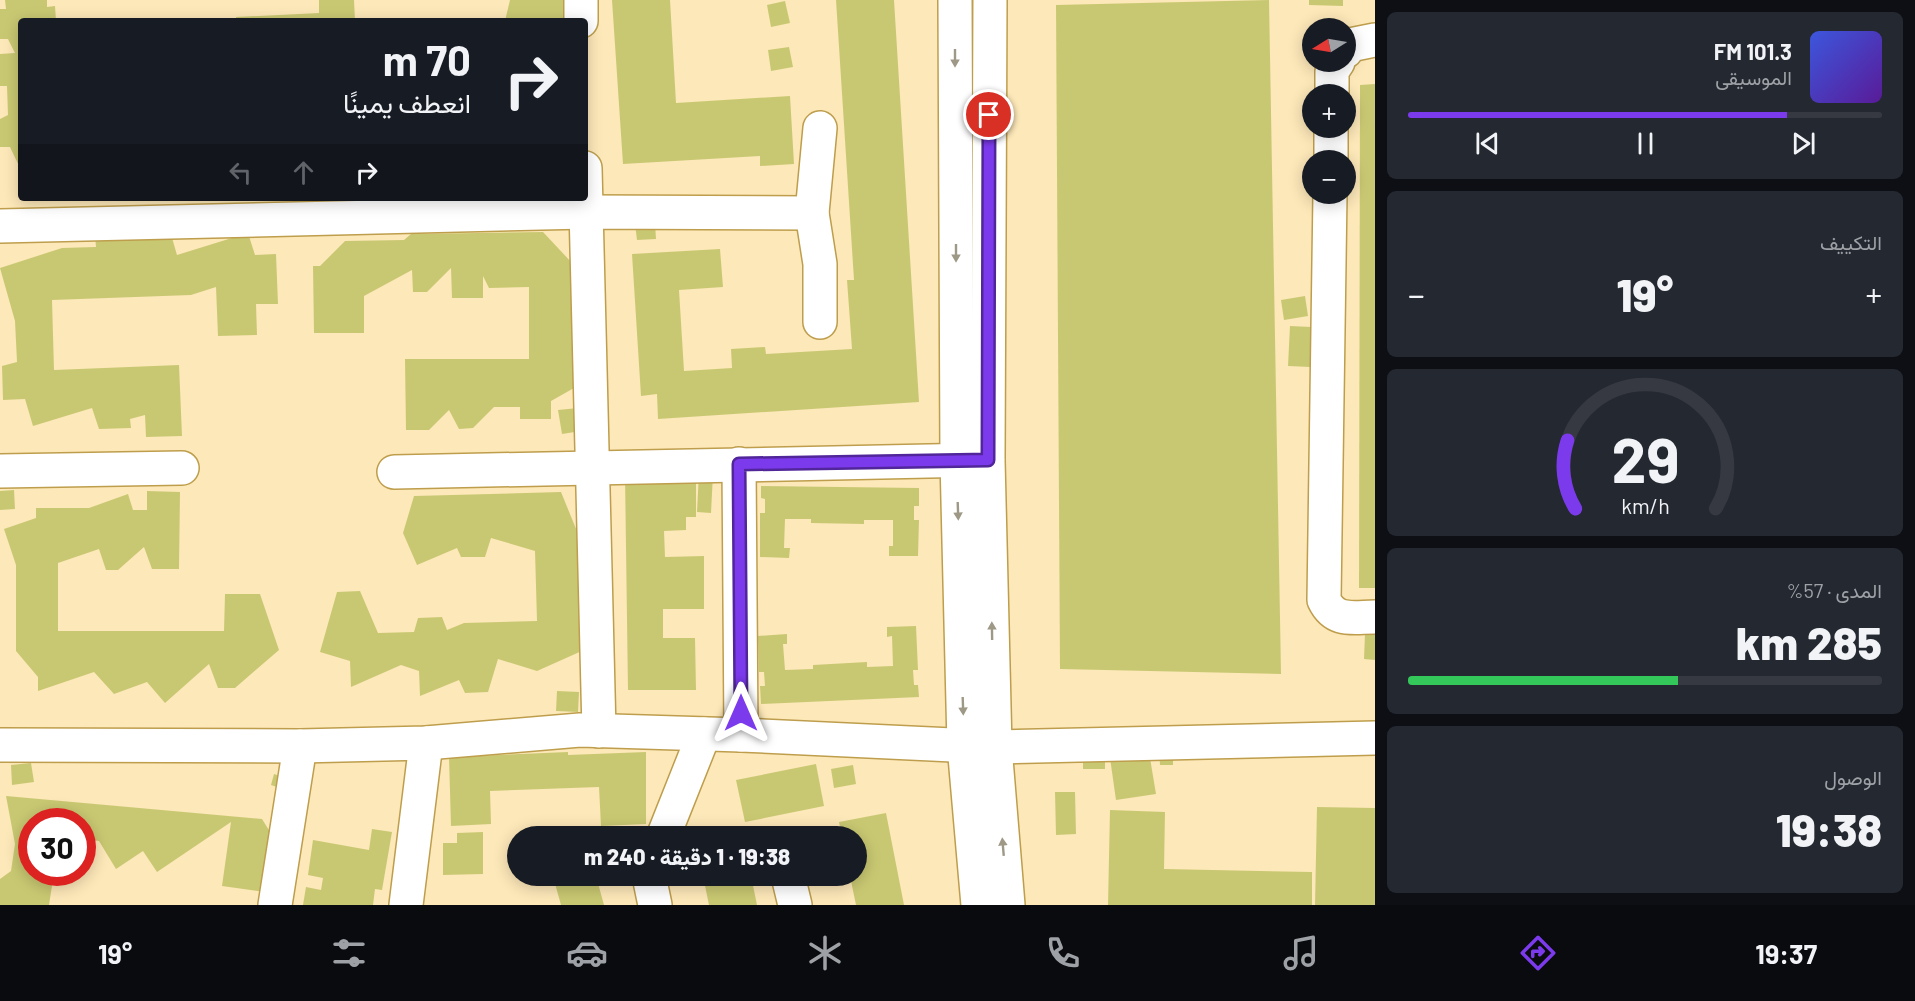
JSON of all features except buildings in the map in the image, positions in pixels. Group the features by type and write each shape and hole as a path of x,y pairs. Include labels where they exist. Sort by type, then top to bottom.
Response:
{"street":[{"path":"581,0 581,18"},
{"path":"955,0 980,746 978,905"},
{"path":"972,460 990,0"},
{"path":"1356,44 1375,40"},
{"path":"820,128 812,213 820,264 820,322"},
{"path":"586,201 599,731"},
{"path":"1330,204 1324,600 1330,612 1341,617 1375,617"},
{"path":"0,226 586,212 812,213"},
{"path":"394,472 972,460"},
{"path":"739,464 741,735"},
{"path":"0,471 182,468"},
{"path":"0,744 300,746 426,743 580,730 980,746 1375,738"},
{"path":"667,826 704,734"},
{"path":"406,905 426,743"},
{"path":"275,905 300,746"},
{"path":"980,746 1008,905"},
{"path":"651,886 655,905"},
{"path":"790,886 795,905"}],"route":[{"path":"741,713 739,464 988,460 989,115"}]}
